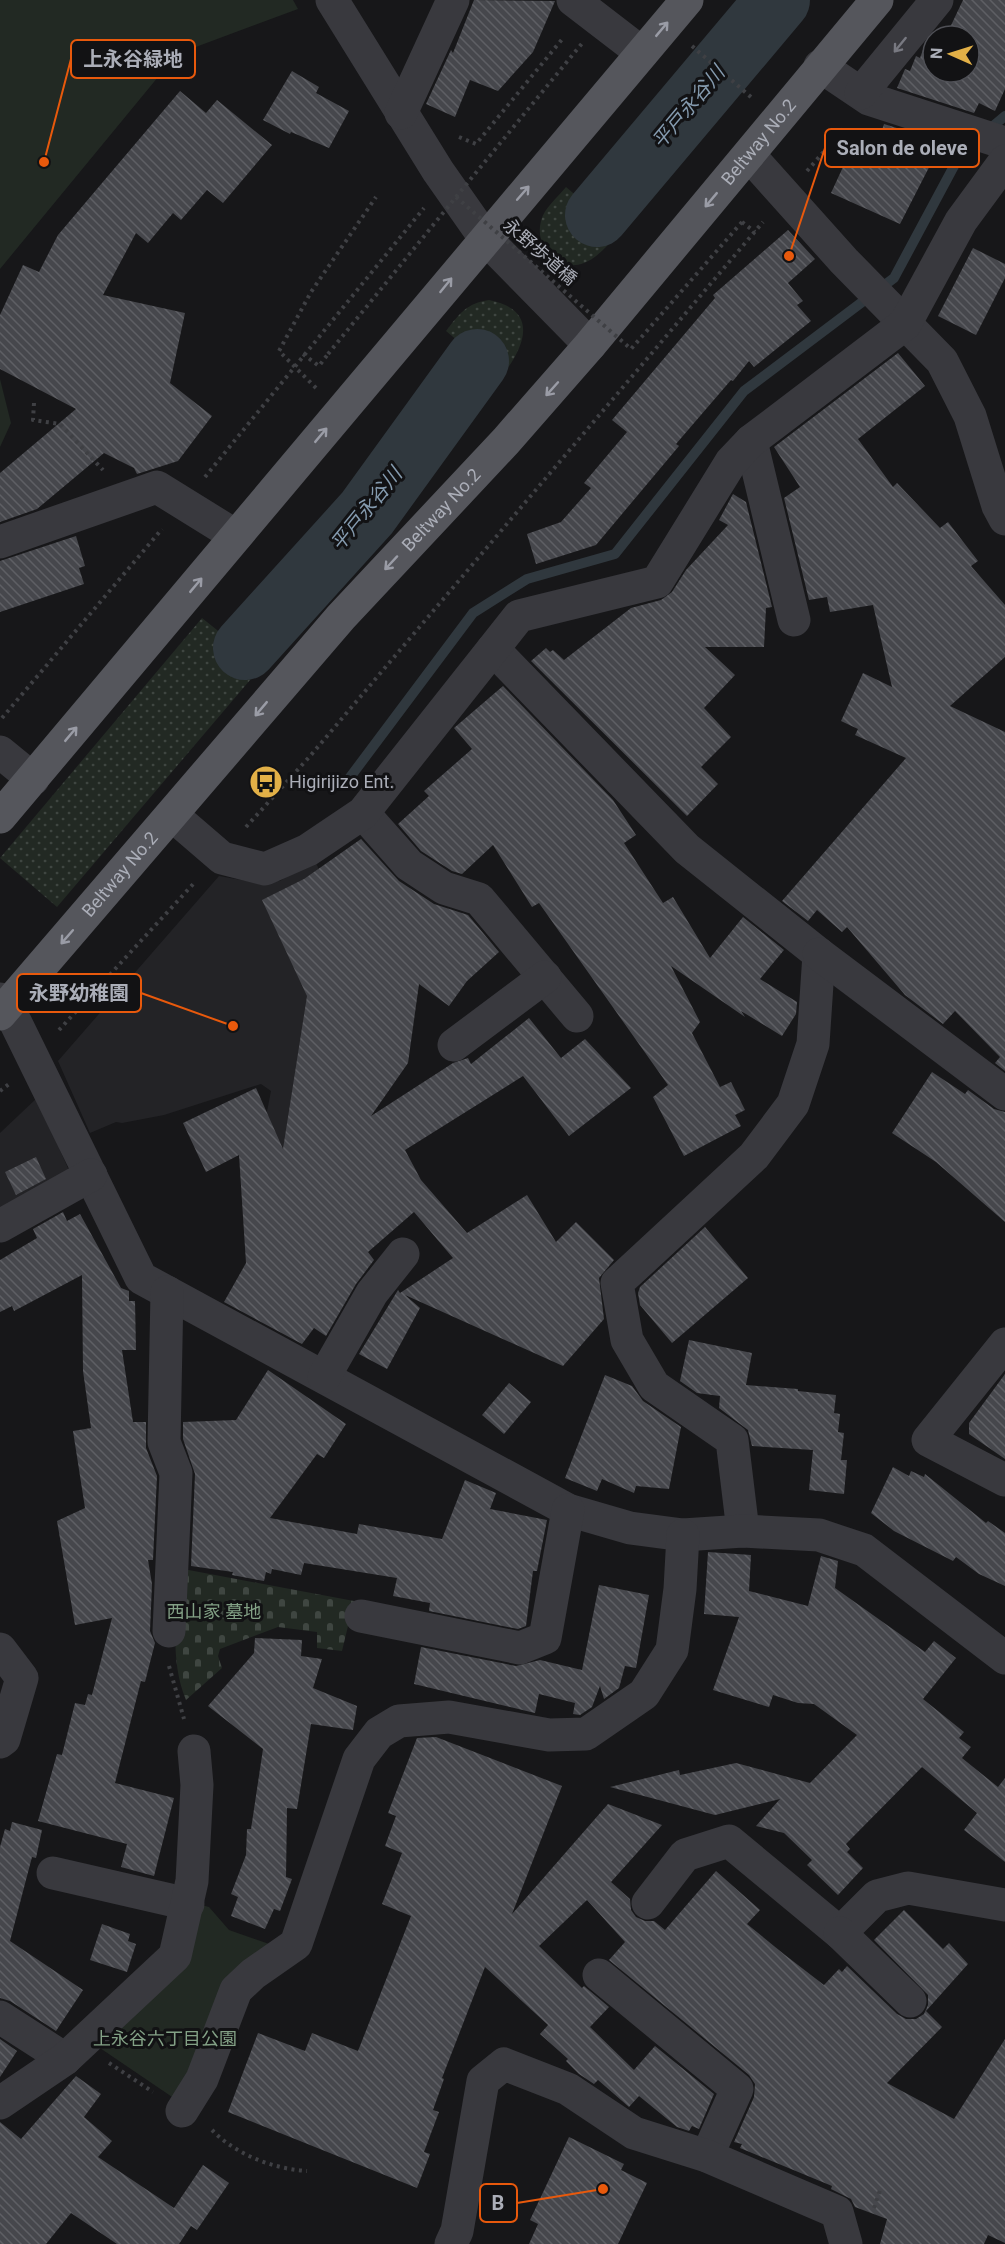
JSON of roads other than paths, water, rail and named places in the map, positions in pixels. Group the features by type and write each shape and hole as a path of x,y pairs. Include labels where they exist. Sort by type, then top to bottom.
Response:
{"main road":[{"path":"0,817 687,0"},
{"name":"Beltway No.2","path":"2,1006 172,815 341,617 506,441 590,345 750,156 820,66 878,0"}],"street":[{"path":"332,0 401,113 485,238 590,345"},
{"path":"401,113 453,0"},
{"path":"865,96 937,0"},
{"path":"581,17 642,53"},
{"path":"172,815 219,856 265,869 308,850 363,813 519,616 657,582 731,462 751,441 901,321 1001,147 959,129 865,96 820,66"},
{"path":"750,156 787,194 864,282 942,361 970,416 998,506 1005,519"},
{"path":"751,441 794,620"},
{"path":"0,542 157,487 236,537"},
{"path":"493,649 687,849 819,954 1005,1094"},
{"path":"0,752 33,779"},
{"path":"363,813 409,865 444,888 479,899 577,1016"},
{"path":"743,1531 732,1440 654,1386 627,1340 617,1283 754,1156 793,1104 813,1044 819,954"},
{"path":"454,1045 545,977"},
{"path":"2,1006 33,1058 141,1278 568,1510 630,1528 683,1535 743,1531 819,1535 864,1550 1005,1658"},
{"path":"0,1226 91,1175"},
{"path":"324,1377 372,1293 403,1254"},
{"path":"167,1292 164,1442 176,1473 169,1630"},
{"path":"1005,1344 928,1440 1005,1480"},
{"path":"362,1616 520,1648 545,1638 568,1510"},
{"path":"196,2119 202,2079 237,1990 253,1974 296,1944 359,1759 379,1733 399,1720 449,1717 549,1735 586,1734 644,1694 672,1650 680,1589 683,1535"},
{"path":"0,1649 22,1678 4,1739 0,1742"},
{"path":"0,2103 65,2059 175,1956 192,1881 197,1785 194,1751"},
{"path":"648,1903 686,1855 729,1841 840,1933 910,2001"},
{"path":"53,1873 188,1904"},
{"path":"840,1933 877,1896 908,1888 1005,1905"},
{"path":"599,1975 737,2089 707,2156"},
{"path":"0,2017 65,2059"},
{"path":"451,2244 457,2231 483,2081 504,2064 568,2089 634,2133 707,2156 837,2212 846,2244"}],"waterway":[{"name":"平戸永谷川","path":"597,215 778,0"},
{"path":"348,780 473,613 527,579 615,554 744,391 894,278 961,153 1005,116"},
{"name":"平戸永谷川","path":"245,648 367,513 477,361"}],"place":[{"name":"上永谷緑地","path":"44,162"},
{"name":"Salon de oleve","path":"789,256"},
{"name":"Higirijizo Ent.","path":"266,782"},
{"name":"永野幼稚園","path":"233,1026"},
{"name":"B","path":"603,2189"}],"park label":[{"name":"西山家 墓地","path":"214,1612"},
{"name":"上永谷六丁目公園","path":"165,2039"}]}
